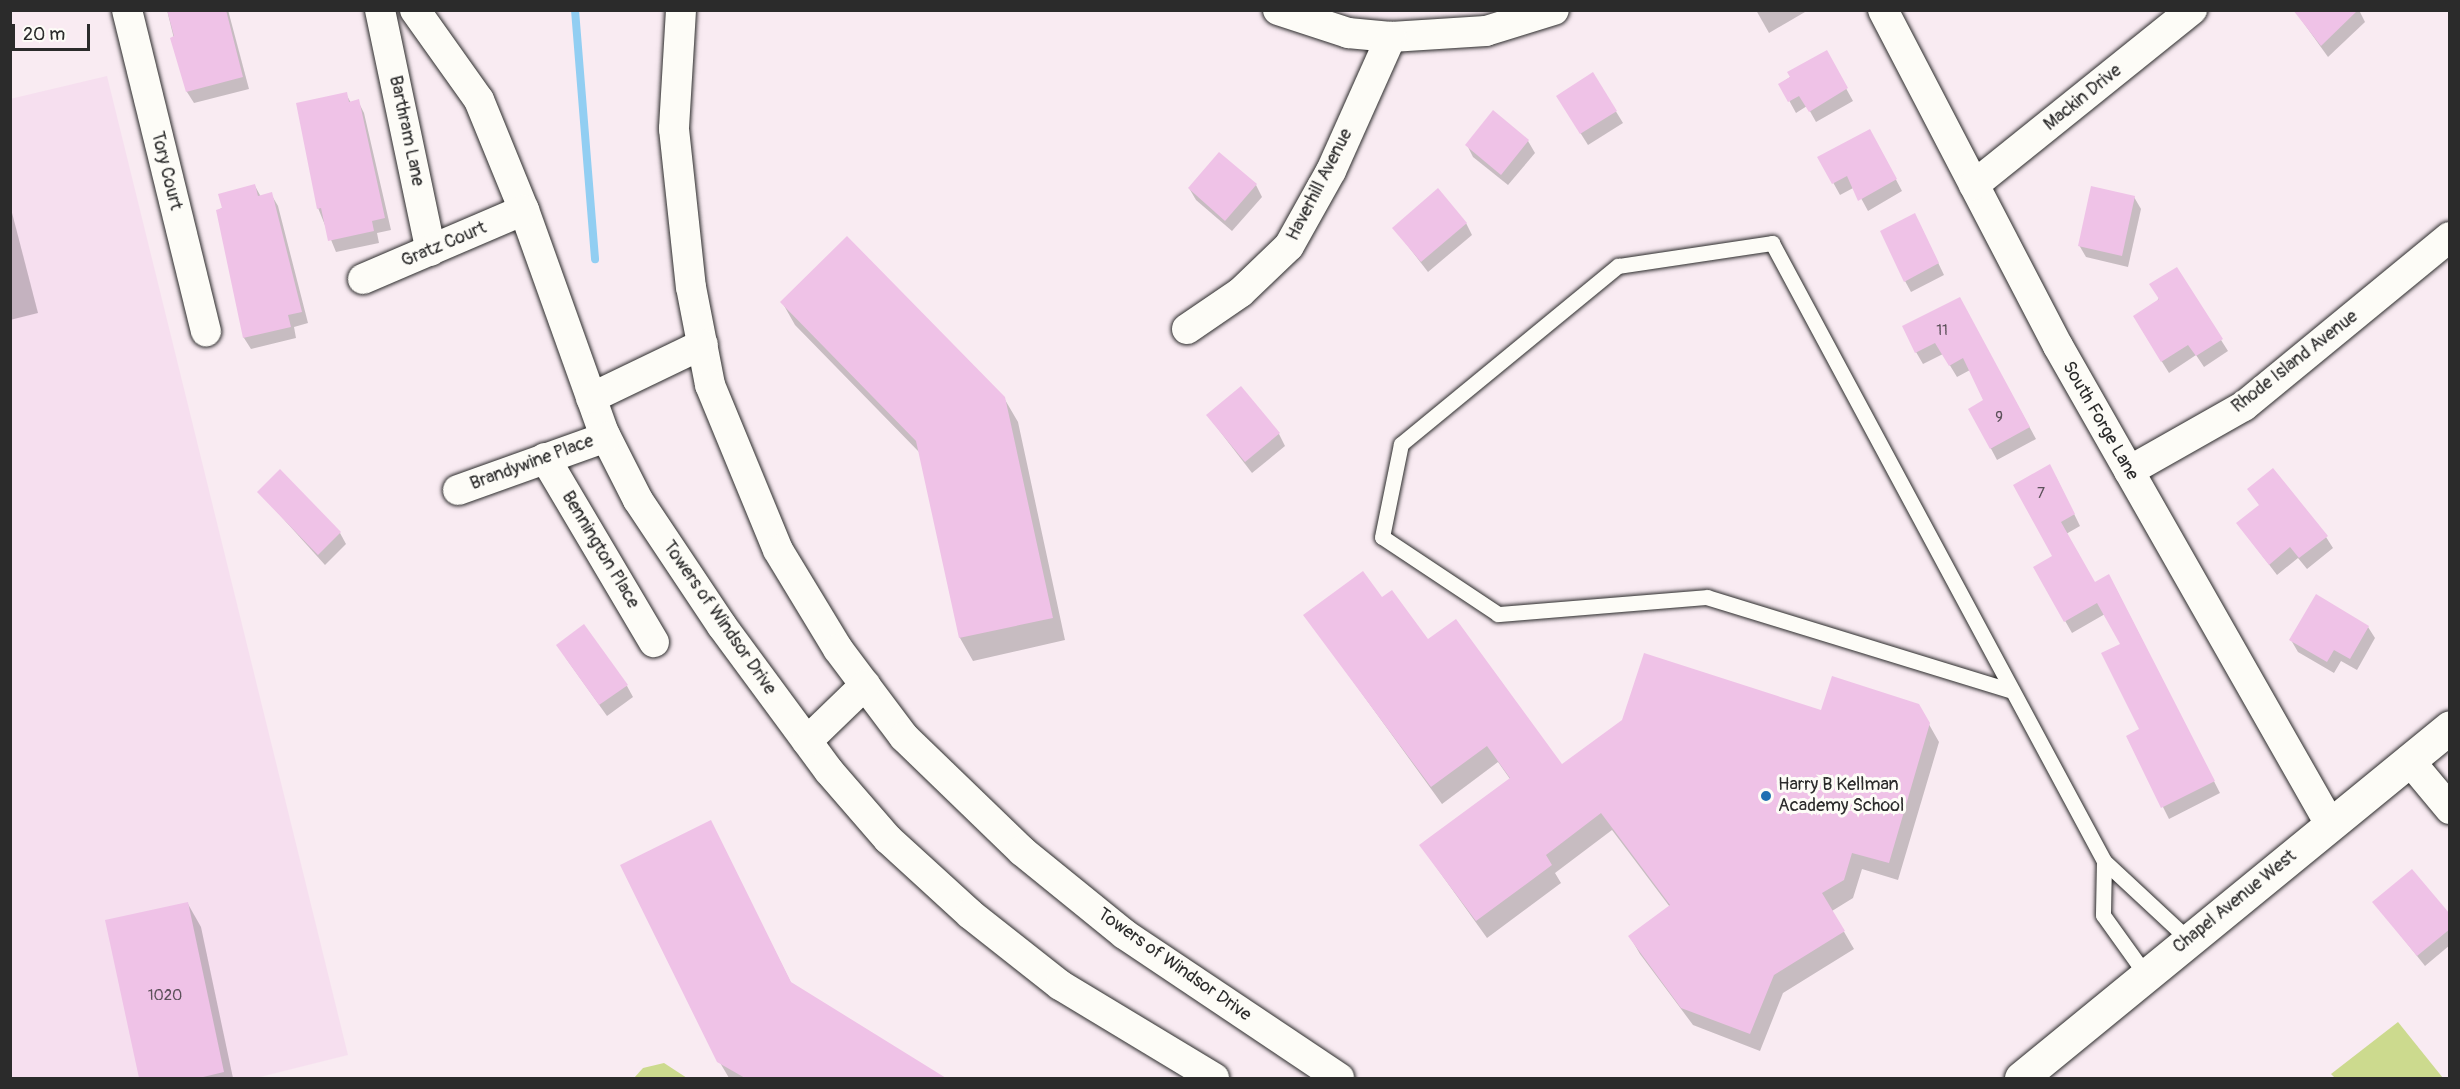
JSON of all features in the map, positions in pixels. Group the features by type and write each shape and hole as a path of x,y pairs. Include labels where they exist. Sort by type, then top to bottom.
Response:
{"main road":[{"name":"Chapel Avenue West","path":"2021,1078 2450,727"}],"street":[{"name":"Tory Court","path":"127,10 206,331"},
{"name":"Barthram Lane","path":"380,10 431,251"},
{"name":"Towers of Windsor Drive","path":"415,10 479,100 524,210 606,437 638,500 722,626 807,741 888,839 970,914 1060,985 1215,1078"},
{"name":"Towers of Windsor Drive","path":"681,10 674,129 691,287 710,385 778,549 838,649 904,737 1022,850 1124,934 1339,1078"},
{"path":"1278,10 1348,33 1391,37 1486,31 1554,10"},
{"name":"South Forge Lane","path":"1883,10 1974,185 2129,471 2330,824"},
{"name":"Mackin Drive","path":"1974,185 2192,10"},
{"name":"Haverhill Avenue","path":"1187,329 1241,292 1289,246 1331,171 1391,37"},
{"name":"Gratz Court","path":"363,279 524,210"},
{"name":"Rhode Island Avenue","path":"2129,471 2244,406 2450,237"},
{"path":"591,398 703,344"},
{"name":"Brandywine Place","path":"458,490 606,437"},
{"name":"Bennington Place","path":"545,458 654,642"},
{"path":"807,741 865,685"},
{"path":"2409,760 2450,809"}],"lane":[{"path":"2012,691 1707,597 1498,614 1382,537 1401,444 1618,266 1772,243 2104,861 2189,940"},
{"path":"2104,861 2103,915 2146,975"}],"shaded area":[{"path":"107,76 348,1055 256,1078 11,1078 10,99"}],"green space":[{"path":"2398,1022 2443,1078 2335,1078 2331,1074"},
{"path":"664,1063 687,1078 634,1078 643,1068"}],"building":[{"path":"167,10 226,10 243,77 186,92 170,38 174,36"},
{"path":"2293,10 2358,10 2321,46"},
{"path":"1827,50 1848,88 1809,112 1799,96 1788,102 1778,84 1790,77 1787,72"},
{"path":"1593,72 1617,111 1580,134 1556,96"},
{"path":"347,92 349,102 359,99 385,218 372,221 374,231 328,241 321,208 317,209 296,103"},
{"path":"1493,110 1529,140 1501,175 1465,145"},
{"path":"1870,129 1897,179 1858,201 1847,176 1832,184 1817,157"},
{"path":"1219,152 1257,184 1225,221 1188,188"},
{"path":"255,184 258,196 272,192 302,312 288,315 291,327 243,338 216,210 222,208 218,194"},
{"path":"2091,186 2135,196 2122,256 2078,246"},
{"path":"1438,188 1467,223 1421,262 1392,228"},
{"path":"1915,213 1939,263 1904,282 1880,231"},
{"path":"847,236 1005,397 1053,618 959,638 916,441 780,302"},
{"path":"2177,267 2223,339 2196,356 2188,345 2161,362 2133,316 2159,299 2149,284"},
{"path":"1960,297 2030,427 1990,449 1968,409 1983,400 1963,358 1949,366 1935,343 1915,353 1902,326"},
{"path":"1241,386 1280,433 1245,462 1206,415"},
{"path":"2050,464 2075,514 2061,522 2095,582 2109,574 2215,781 2161,808 2126,736 2139,729 2101,653 2120,644 2097,603 2064,622 2033,567 2052,556 2013,485"},
{"path":"2273,468 2328,536 2299,558 2290,547 2269,565 2236,523 2259,505 2247,489"},
{"path":"280,469 341,532 318,555 257,492"},
{"path":"1363,571 1382,597 1392,590 1428,639 1456,619 1562,764 1622,720 1644,653 1821,710 1832,676 1919,704 1930,723 1889,863 1852,853 1844,880 1822,893 1845,931 1774,975 1750,1034 1681,1008 1628,936 1670,905 1601,813 1546,855 1552,865 1476,921 1419,845 1510,778 1487,746 1431,787 1303,615"},
{"path":"2316,594 2369,626 2350,659 2334,650 2327,662 2289,640"},
{"path":"584,624 628,685 599,705 556,645"},
{"path":"711,820 791,982 946,1078 745,1078 717,1062 620,865"},
{"path":"2412,869 2450,914 2450,929 2417,956 2372,902"},
{"path":"188,902 224,1072 199,1078 139,1078 105,920"}],"waterway":[{"path":"575,10 595,259"}],"place":[{"name":"Harry B Kellman Academy School","path":"1766,796"}]}
